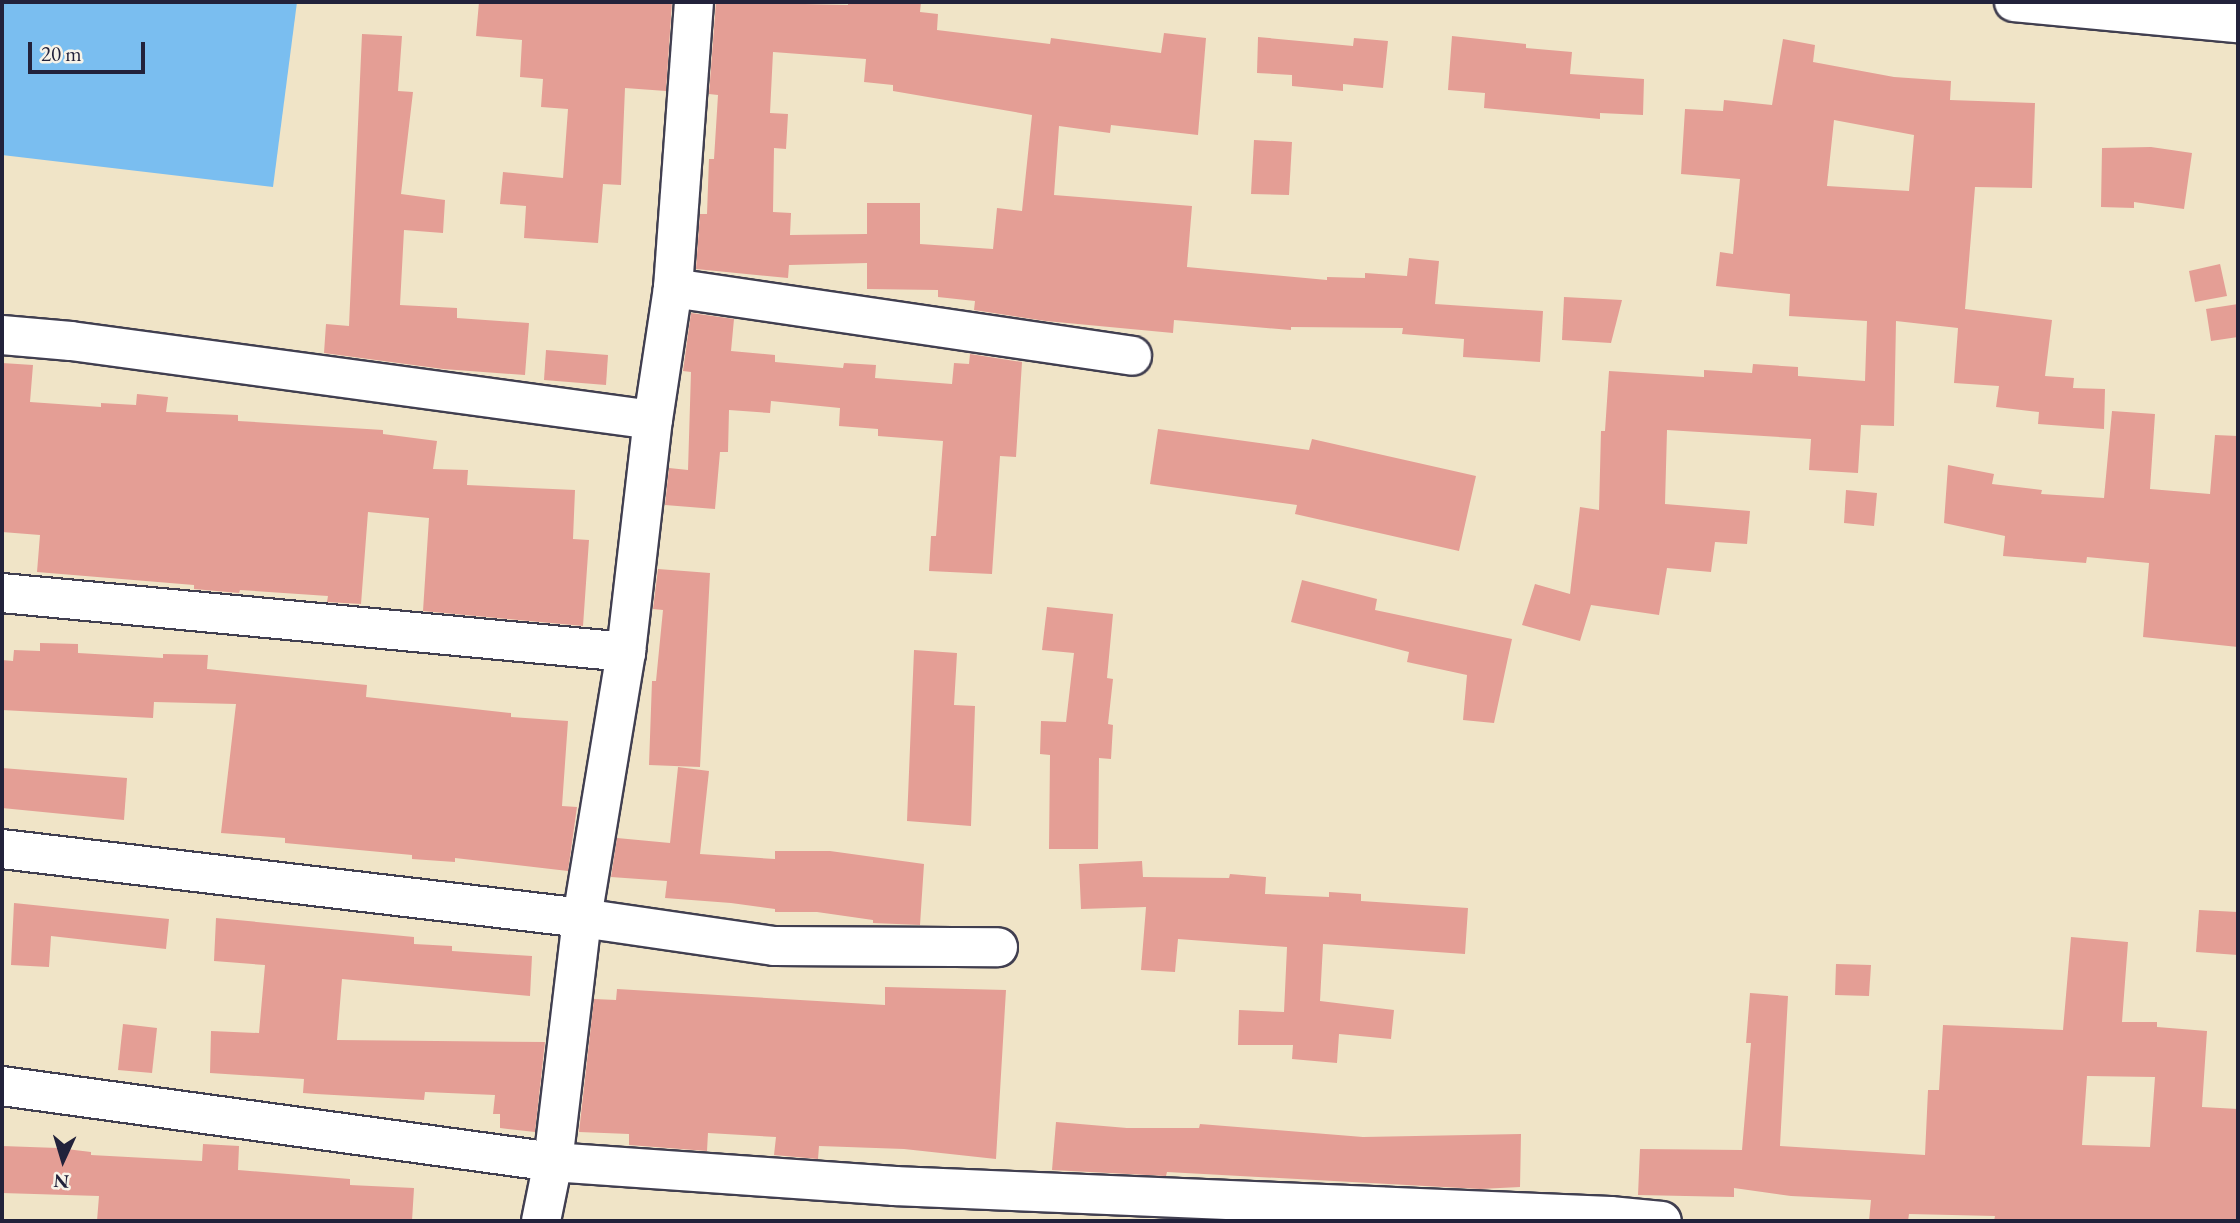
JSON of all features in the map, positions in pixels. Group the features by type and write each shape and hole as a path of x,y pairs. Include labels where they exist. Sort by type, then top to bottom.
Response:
{"street":[{"path":"541,1221 553,1162 582,918 626,652 653,420 673,289 694,2"},
{"path":"2014,2 2238,23"},
{"path":"673,289 1132,356"},
{"path":"2,335 71,341 653,420"},
{"path":"2,593 626,652"},
{"path":"2,849 582,918 774,946 998,947"},
{"path":"2,1086 553,1162 1341,1213 1610,1216 1662,1221"}],"water":[{"path":"2,2 297,2 273,187 2,155"}],"building":[{"path":"479,2 672,2 666,91 625,88 621,185 603,184 598,243 524,238 526,206 500,204 503,172 563,178 568,109 541,107 543,79 520,77 522,40 476,36"},
{"path":"716,2 848,5 848,2 921,2 920,12 938,14 937,30 1050,44 1051,38 1161,53 1164,33 1206,38 1198,135 1111,125 1110,133 1059,126 1054,195 1192,206 1187,267 1327,280 1327,277 1365,278 1365,273 1407,276 1409,258 1439,261 1435,304 1543,311 1540,362 1463,357 1464,339 1402,334 1403,328 1291,327 1291,330 1174,320 1173,333 1046,321 974,310 975,301 938,297 938,290 867,289 867,263 789,265 788,278 696,269 700,214 707,214 709,159 714,159 718,95 709,94","holes":["773,52 866,59 864,82 893,85 893,91 1032,115 1022,211 997,208 993,249 920,244 920,203 867,203 867,234 790,235 791,213 773,212 774,148 786,149 788,114 770,113"]},
{"path":"362,34 402,36 398,91 413,92 401,194 445,200 443,233 404,230 400,305 457,308 457,318 529,323 525,375 443,369 324,353 326,324 349,326"},
{"path":"1452,36 1526,44 1526,48 1572,52 1570,74 1644,79 1643,115 1600,113 1600,119 1484,108 1485,93 1448,90"},
{"path":"1258,37 1353,46 1354,38 1388,41 1383,88 1343,84 1343,91 1292,86 1292,75 1257,73"},
{"path":"1783,39 1815,45 1813,62 1894,77 1951,81 1950,100 2035,103 2032,188 1975,187 1965,309 2052,320 2045,376 2074,378 2073,388 2105,389 2104,429 2038,424 2039,412 1996,407 1999,386 1954,383 1958,328 1896,321 1894,426 1861,425 1858,473 1809,470 1811,439 1667,430 1665,504 1750,511 1747,544 1715,542 1711,572 1667,568 1659,615 1591,605 1580,641 1522,625 1535,584 1570,594 1580,507 1599,510 1601,431 1605,431 1609,371 1704,377 1704,370 1752,373 1753,364 1798,367 1798,376 1865,381 1867,321 1789,316 1790,294 1716,286 1720,252 1733,254 1740,179 1681,174 1685,109 1723,111 1724,100 1772,105","holes":["1834,120 1914,135 1909,191 1827,186"]},
{"path":"1254,140 1292,142 1289,195 1251,194"},
{"path":"2151,147 2192,153 2184,209 2134,202 2134,208 2101,207 2102,148"},
{"path":"2220,264 2227,296 2195,302 2189,271"},
{"path":"1564,297 1622,300 1611,343 1562,340"},
{"path":"2238,304 2238,337 2211,341 2206,309"},
{"path":"691,313 734,319 731,351 775,355 775,362 843,368 844,363 876,365 875,378 952,384 954,363 969,364 970,354 1022,362 1016,457 1000,456 992,574 929,571 931,536 936,536 943,441 878,436 878,429 839,426 840,408 771,401 770,413 729,410 728,452 720,452 715,509 665,505 669,468 688,470 691,372 683,371"},
{"path":"546,350 608,355 606,385 544,380"},
{"path":"2,363 33,365 30,402 101,407 101,403 136,405 137,394 168,397 166,412 238,415 238,421 383,430 383,434 437,441 433,469 468,470 467,485 575,490 573,539 589,540 583,626 423,611 429,518 368,512 361,604 327,602 328,596 240,590 239,593 194,589 194,585 37,572 40,535 2,532"},
{"path":"2112,411 2155,414 2150,489 2210,494 2215,435 2238,436 2238,647 2143,637 2149,563 2087,557 2086,563 2003,556 2005,536 1944,523 1948,465 1994,474 1992,484 2042,490 2041,494 2104,498"},
{"path":"1158,429 1309,450 1312,439 1476,476 1459,551 1295,514 1297,505 1150,484"},
{"path":"1846,490 1877,493 1874,526 1844,523"},
{"path":"658,569 710,573 700,767 649,765 652,681 656,681 663,610 653,609"},
{"path":"1302,580 1377,599 1375,610 1512,639 1494,723 1463,720 1467,675 1407,662 1409,652 1291,622"},
{"path":"1047,607 1113,614 1107,678 1113,679 1108,724 1113,725 1111,759 1099,758 1098,849 1049,849 1050,755 1040,754 1041,721 1066,722 1074,653 1042,650"},
{"path":"40,643 78,644 78,653 163,658 163,654 208,655 207,669 367,685 366,697 511,713 511,717 568,721 562,806 577,807 568,871 455,858 455,862 412,859 412,855 285,843 285,838 221,833 236,704 154,702 153,718 2,710 2,660 13,661 14,650 40,651"},
{"path":"914,650 957,653 954,705 975,706 971,826 907,821"},
{"path":"678,767 709,771 700,854 775,859 775,851 830,851 924,864 920,925 873,923 873,920 817,912 775,912 775,909 731,903 665,898 667,881 611,877 617,838 670,843"},
{"path":"2,768 127,778 124,820 2,808"},
{"path":"1142,861 1143,877 1229,878 1230,874 1266,877 1265,894 1329,897 1329,892 1361,894 1361,901 1468,908 1465,954 1323,944 1320,1001 1394,1010 1391,1039 1339,1034 1337,1063 1292,1059 1293,1045 1238,1045 1239,1010 1284,1012 1287,947 1178,939 1175,972 1141,970 1146,907 1081,909 1079,864"},
{"path":"14,903 169,919 166,949 51,936 49,967 11,965"},
{"path":"2199,910 2238,912 2238,955 2196,952"},
{"path":"216,918 414,937 414,944 452,946 452,951 532,956 530,996 342,979 337,1040 545,1042 535,1132 500,1128 500,1114 493,1114 495,1095 425,1092 424,1100 303,1093 304,1079 210,1073 211,1031 259,1033 265,965 214,961"},
{"path":"2071,937 2128,942 2122,1022 2157,1022 2157,1027 2207,1031 2202,1107 2238,1109 2238,1221 1994,1221 1995,1216 1909,1214 1908,1221 1869,1221 1871,1200 1791,1196 1734,1188 1734,1197 1638,1195 1640,1149 1742,1150 1751,1043 1746,1043 1750,993 1788,996 1780,1146 1925,1155 1928,1090 1939,1090 1943,1025 2063,1030","holes":["2087,1076 2155,1077 2150,1147 2082,1145"]},
{"path":"1836,964 1871,965 1869,996 1835,995"},
{"path":"885,987 1006,990 996,1159 904,1149 819,1146 818,1159 774,1155 776,1137 708,1133 707,1151 629,1145 629,1134 579,1132 594,999 616,1000 617,989 885,1005"},
{"path":"123,1024 157,1028 152,1073 118,1070"},
{"path":"1056,1122 1127,1128 1199,1128 1200,1124 1363,1137 1521,1134 1520,1187 1480,1189 1167,1172 1166,1176 1052,1170"},
{"path":"203,1144 239,1146 238,1170 350,1179 350,1185 414,1188 412,1221 97,1221 99,1196 2,1193 2,1146 58,1148 91,1152 91,1155 202,1161"}]}
